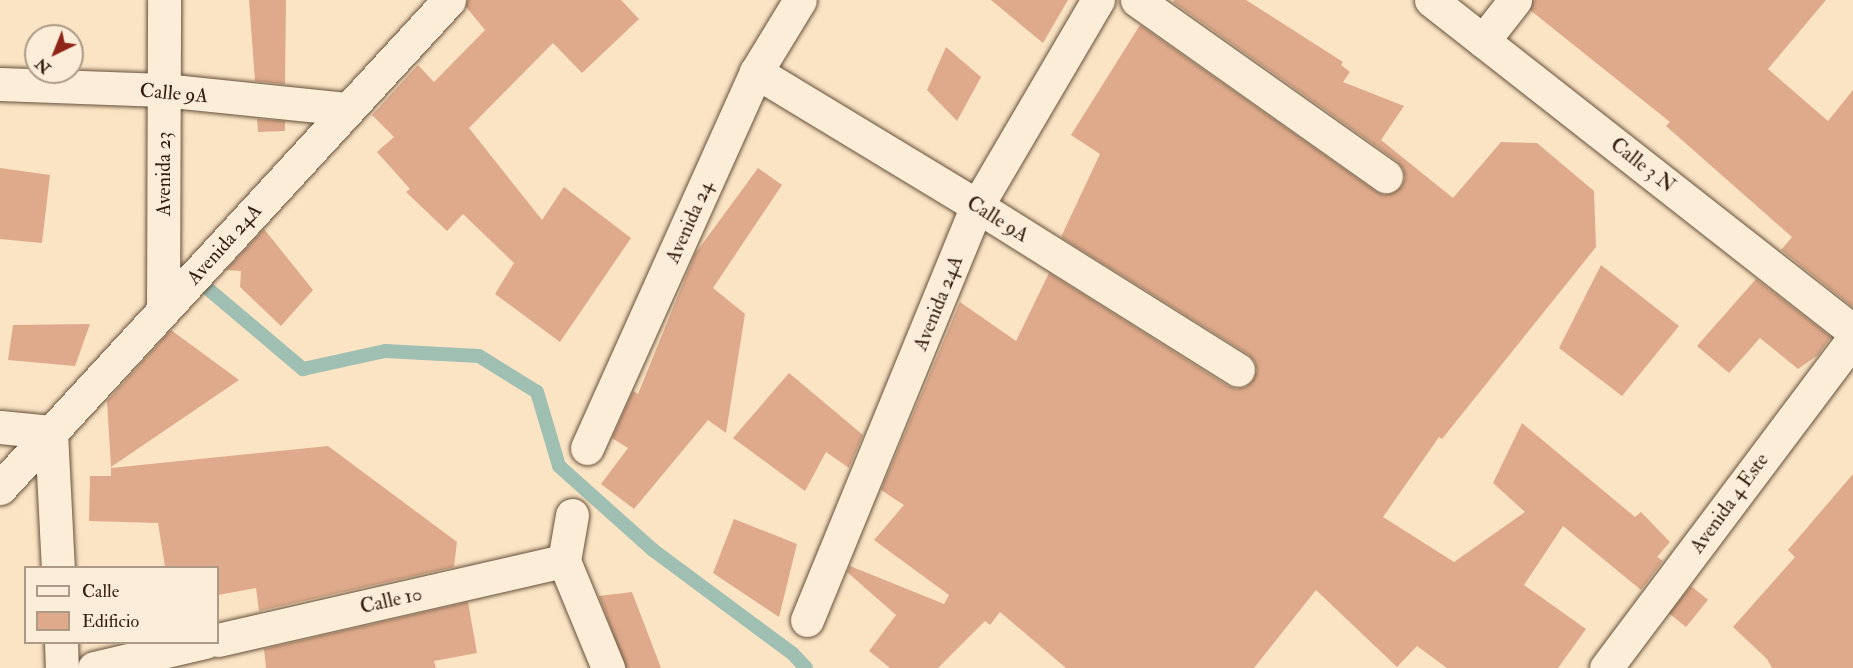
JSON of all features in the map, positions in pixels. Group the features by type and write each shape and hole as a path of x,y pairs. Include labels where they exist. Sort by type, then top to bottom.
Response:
{"street":[{"name":"Avenida 23","path":"163,311 164,0"},
{"name":"Avenida 24A","path":"0,488 449,0"},
{"name":"Avenida 24","path":"587,448 756,72 800,0"},
{"name":"Avenida 24A","path":"807,620 977,206 1098,0"},
{"path":"1137,0 1386,176"},
{"name":"Calle 3 N","path":"1431,0 1853,331"},
{"path":"1483,41 1515,0"},
{"name":"Calle 9A","path":"756,72 977,206 1238,370"},
{"name":"Calle 9A","path":"0,84 162,90 348,109"},
{"name":"Avenida 4 Este","path":"1606,668 1853,339"},
{"path":"0,427 51,432 58,566"},
{"path":"572,515 564,561 608,668"},
{"name":"Calle 10","path":"219,640 564,561"},
{"path":"61,644 62,668"},
{"path":"94,668 196,644"}],"building":[{"path":"249,0 286,0 285,84 255,81"},
{"path":"467,0 621,0 639,19 582,73 553,43 469,128 542,220 564,187 631,238 560,342 495,294 514,263 463,214 447,231 406,192 410,189 377,152 394,137 372,115 418,65 434,82 485,30 466,7"},
{"path":"991,0 1068,0 1043,43"},
{"path":"1174,0 1246,0 1343,62 1341,65 1350,72 1343,82 1404,106 1381,140 1453,198 1501,142 1537,143 1594,191 1596,247 1442,439 1439,437 1383,517 1454,562 1525,512 1493,483 1522,423 1635,517 1641,512 1670,542 1657,557 1663,561 1641,590 1563,526 1524,585 1586,629 1558,668 1447,668 1417,646 1397,667 1316,590 1254,668 1066,668 1000,612 990,625 985,621 938,668 890,668 869,651 896,615 847,572 850,566 944,604 949,595 874,540 904,505 881,490 960,302 1016,341 1049,273 1228,386 1237,389 1246,387 1254,379 1257,370 1255,362 1248,354 1061,237 1100,154 1071,135 1140,25 1375,191 1384,195 1393,193 1402,186 1405,178 1403,169 1397,161 1173,2"},
{"path":"1533,0 1826,0 1768,69 1828,121 1853,90 1853,307 1781,250 1792,237 1666,126 1670,122 1530,10"},
{"path":"946,47 981,77 957,121 927,90"},
{"path":"257,119 285,121 285,131 258,132"},
{"path":"0,168 50,175 42,243 0,239"},
{"path":"758,168 782,185 713,288 745,314 726,433 708,420 634,509 601,484 628,448 612,438 633,391 638,394 695,254"},
{"path":"264,229 313,290 281,326 240,287 241,271 226,270"},
{"path":"1601,265 1679,326 1622,396 1559,348"},
{"path":"1756,279 1831,337 1818,355 1798,369 1760,338 1729,373 1697,346"},
{"path":"90,324 75,366 8,360 13,325"},
{"path":"171,330 239,380 111,467 107,401"},
{"path":"789,373 863,435 849,468 826,452 805,491 733,438"},
{"path":"328,446 457,542 454,567 259,611 256,588 219,595 219,566 165,566 158,523 89,521 90,476 111,476 111,468"},
{"path":"1853,474 1853,668 1772,668 1767,659 1733,627 1795,557 1788,550"},
{"path":"734,519 797,544 779,617 713,573"},
{"path":"1691,586 1708,600 1686,627 1669,613"},
{"path":"632,592 661,668 626,668 599,596"},
{"path":"468,602 477,653 434,661 436,668 266,668 264,649"}],"waterway":[{"path":"194,277 303,369 385,351 479,356 537,392 559,466 653,550 793,654 806,668"}]}
